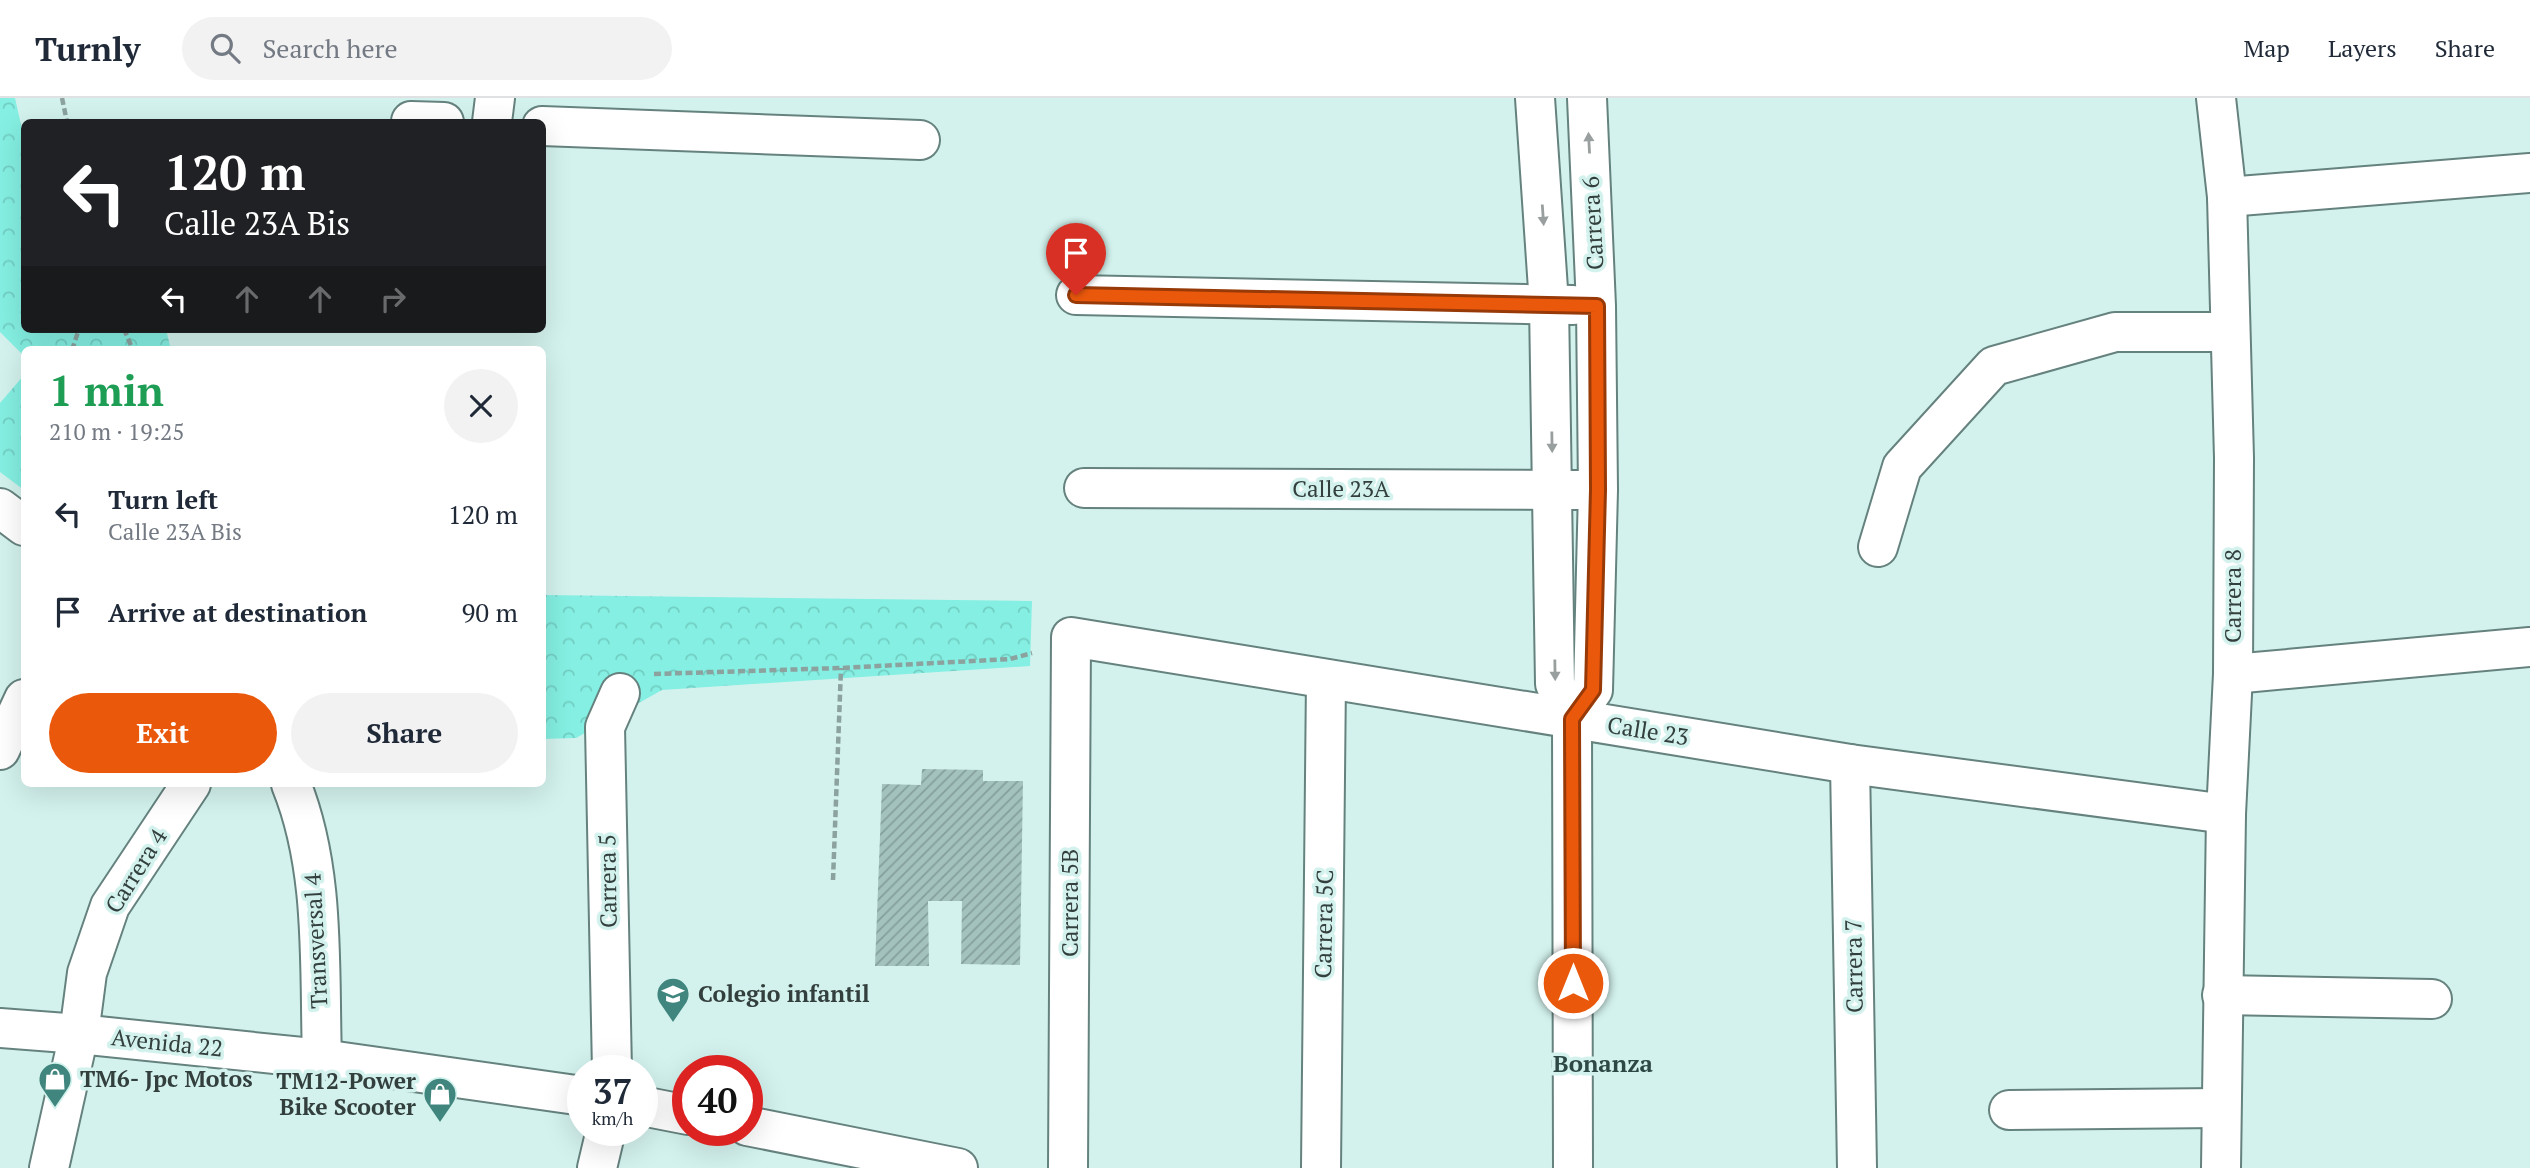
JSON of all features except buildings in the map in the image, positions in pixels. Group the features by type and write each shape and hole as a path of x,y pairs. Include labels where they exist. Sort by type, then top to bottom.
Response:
{"street":[{"path":"492,119 495,98"},
{"path":"1535,98 1549,304 1555,684 1572,719 1573,1168"},
{"name":"Carrera 6","path":"1572,719 1593,690 1598,490 1597,306 1587,98"},
{"name":"Carrera 8","path":"2216,98 2227,197 2234,458 2233,674 2226,814 2221,1168"},
{"path":"546,126 920,140"},
{"path":"2227,197 2530,173"},
{"path":"1076,295 1597,306"},
{"path":"1878,547 1902,467 1994,366 2115,332 2230,332"},
{"name":"Calle 23A","path":"1084,488 1598,490"},
{"name":"Calle 23","path":"1071,637 1850,764 2226,814"},
{"name":"Carrera 5B","path":"1068,1168 1071,637"},
{"path":"2233,674 2530,647"},
{"name":"Carrera 5C","path":"1321,1168 1326,680"},
{"name":"Carrera 5","path":"612,1055 605,727 620,693"},
{"path":"0,750 21,705"},
{"name":"Carrera 7","path":"1850,764 1857,1168"},
{"name":"Carrera 4","path":"49,1168 79,1034 87,973 110,906 189,787"},
{"name":"Transversal 4","path":"292,787 299,802 316,880 322,1059"},
{"path":"2222,995 2432,999"},
{"name":"Avenida 22","path":"0,1028 322,1059 567,1094"},
{"path":"2009,1110 2220,1108"},
{"path":"763,1129 958,1168"},
{"path":"597,1168 602,1146"}],"path":[{"path":"62,98 66,119"},
{"path":"620,693 656,673 841,668 1010,659 1071,637"},
{"path":"832,880 841,668"}],"green space":[{"path":"0,98 15,98 21,125 21,333 167,333 170,346 21,346 21,353 0,332"},
{"path":"21,378 21,488 0,472 0,403"},
{"path":"546,595 1032,601 1030,666 662,690 576,738 546,739"}],"place":[{"name":"Colegio infantil","path":"673,1024"},
{"name":"TM6- Jpc Motos","path":"55,1109"},
{"name":"TM12-Power Bike Scooter","path":"440,1124"}],"district":[{"name":"Bonanza","path":"1603,1064"}],"route":[{"path":"1076,295 1597,306 1598,490 1593,690 1572,719 1573,983"}]}
